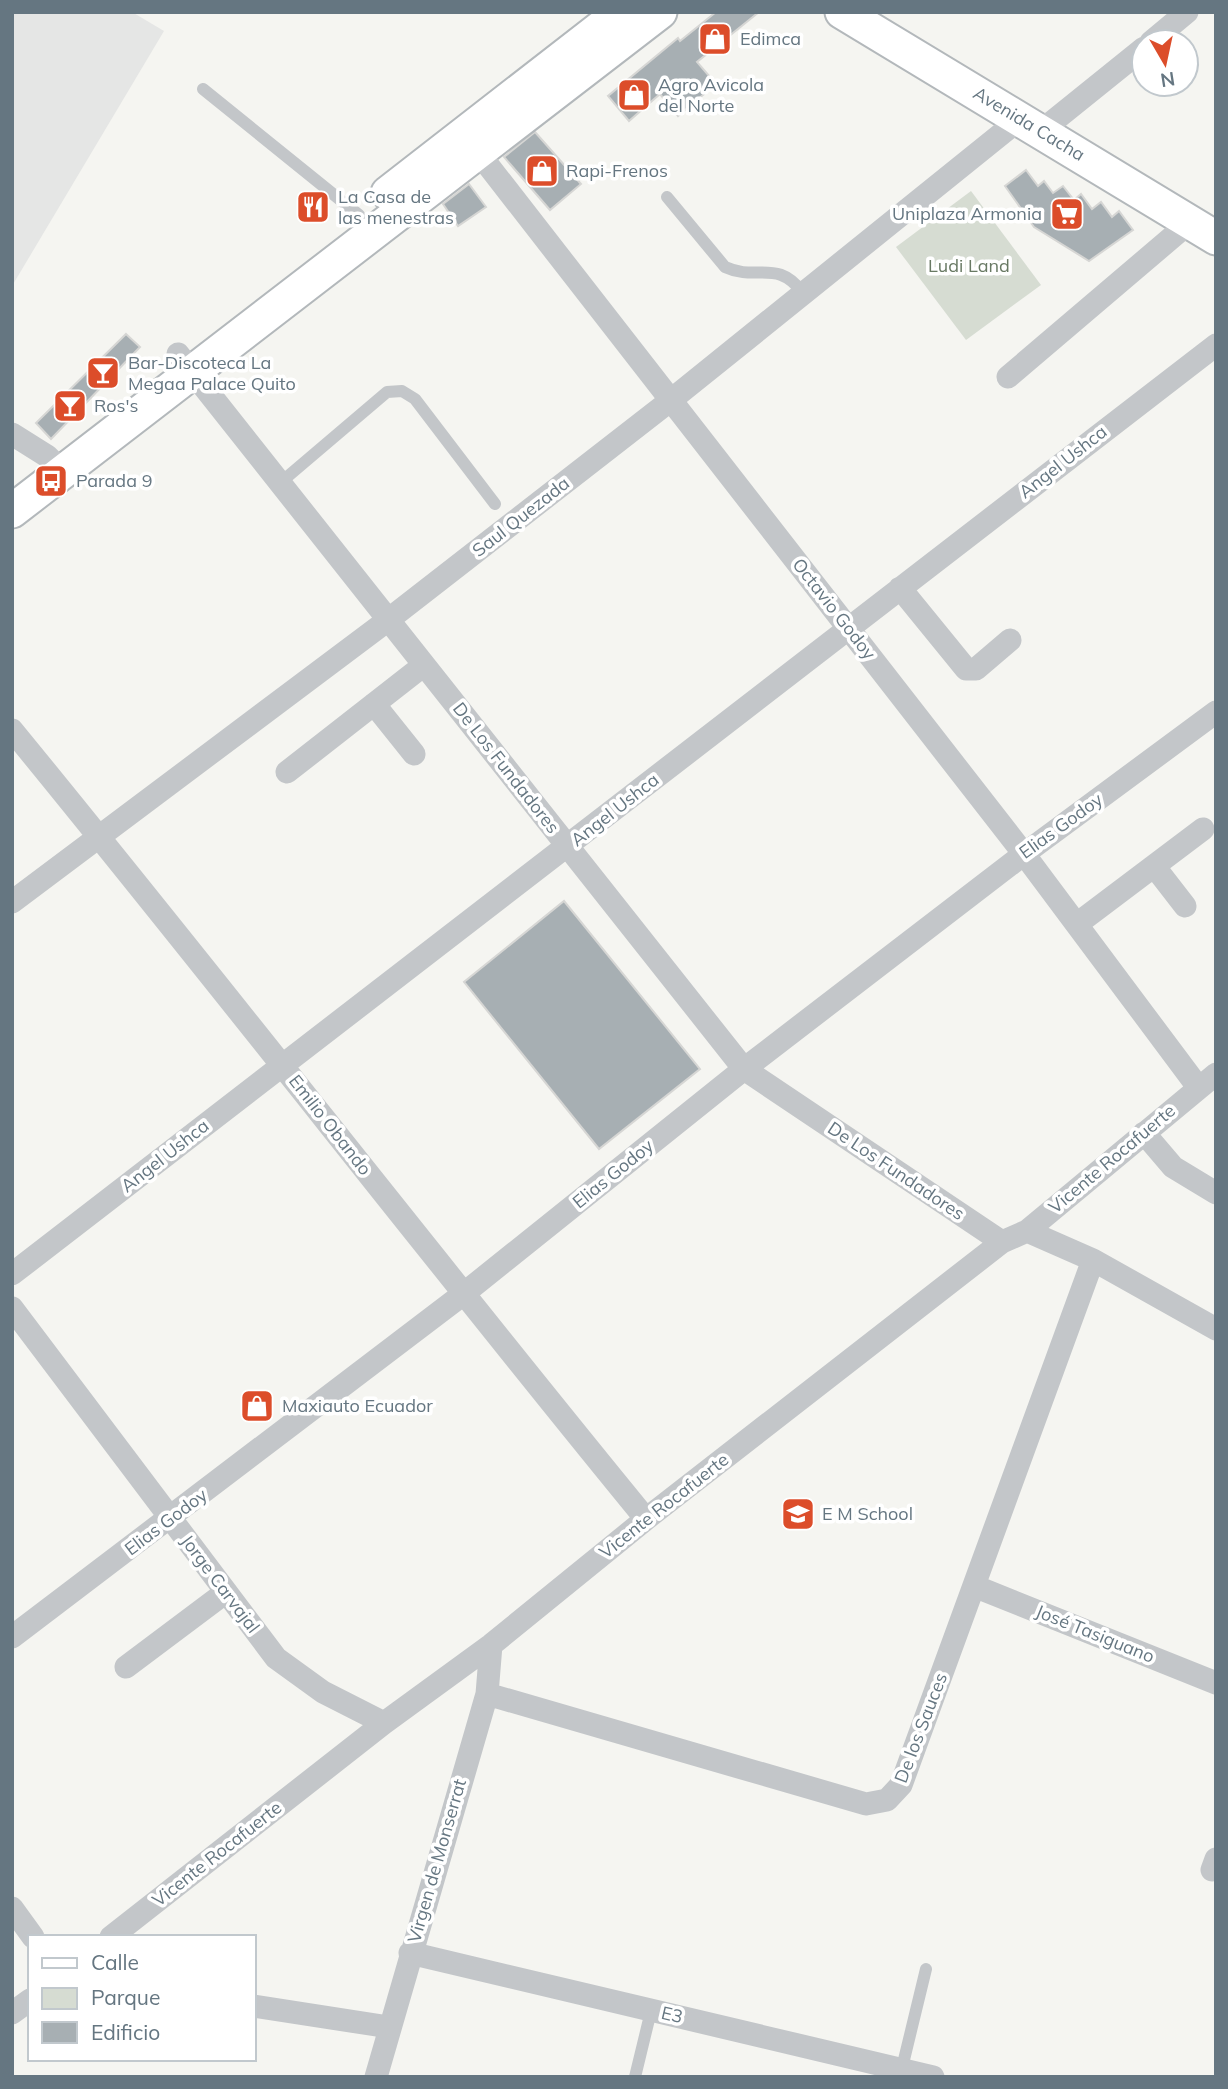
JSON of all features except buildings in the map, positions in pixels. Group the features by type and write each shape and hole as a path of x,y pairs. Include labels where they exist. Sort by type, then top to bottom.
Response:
{"main road":[{"path":"12,511 55,464 471,143 621,12"},
{"path":"186,363 359,215 471,143 660,12"},
{"name":"Avenida Cacha","path":"842,12 1203,230"},
{"path":"12,483 55,464"}],"street":[{"path":"1168,28 1187,12"},
{"name":"Saul Quezada","path":"12,902 388,620 671,400 803,293 1030,125 1130,57"},
{"name":"Octavio Godoy","path":"471,143 1077,924 1207,1081"},
{"path":"1008,377 1203,230"},
{"name":"Angel Ushca","path":"12,1274 1216,345"},
{"name":"De Los Fundadores","path":"186,363 744,1069 1002,1242"},
{"path":"12,434 55,464"},
{"path":"900,588 966,669 976,669 1010,640"},
{"path":"287,772 424,665"},
{"path":"374,704 414,754"},
{"name":"Elias Godoy","path":"12,1637 462,1295 744,1069 1024,853 1216,712"},
{"name":"Emilio Obando","path":"12,730 283,1064 462,1295 646,1519"},
{"path":"1077,924 1203,829"},
{"path":"1154,866 1185,906"},
{"name":"Vicente Rocafuerte","path":"114,1935 384,1723 491,1645 646,1519 1002,1242 1027,1231 1207,1081"},
{"path":"1144,1133 1173,1167 1216,1193"},
{"path":"1027,1231 1093,1260 1216,1329"},
{"name":"De los Sauces","path":"487,1694 866,1804 877,1804 895,1794 901,1785 1093,1260"},
{"name":"Jorge Carvajal","path":"12,1308 276,1658 297,1675 384,1723"},
{"name":"José Tasiguano","path":"974,1586 1216,1683"},
{"path":"126,1667 226,1592"},
{"name":"Virgen de Monserrat","path":"376,2077 388,2027 487,1694 491,1645"},
{"path":"12,1908 32,1935"},
{"name":"E3","path":"410,1953 933,2077"},
{"path":"12,2013 28,2001"},
{"path":"256,2006 388,2027"}],"lane":[{"path":"203,89 359,215"},
{"path":"667,197 725,267 740,271 778,272 790,277 803,293"},
{"path":"280,482 387,393 402,391 415,399 495,504"},
{"path":"902,2068 926,1969"},
{"path":"635,2077 651,2011"}],"shaded area":[{"path":"12,12 132,12 164,31 12,286"}],"green space":[{"name":"Ludi Land","path":"971,191 1041,285 966,340 896,247"}],"place":[{"name":"Edimca","path":"715,39"},
{"name":"Agro Avicola del Norte","path":"634,95"},
{"name":"Rapi-Frenos","path":"542,171"},
{"name":"La Casa de las menestras","path":"313,207"},
{"name":"Uniplaza Armonia","path":"1067,214"},
{"name":"Bar-Discoteca La Megaa Palace Quito","path":"103,373"},
{"name":"Ros's","path":"70,406"},
{"name":"Parada 9","path":"51,481"},
{"name":"Maxiauto Ecuador","path":"257,1406"},
{"name":"E M School","path":"798,1514"}]}
